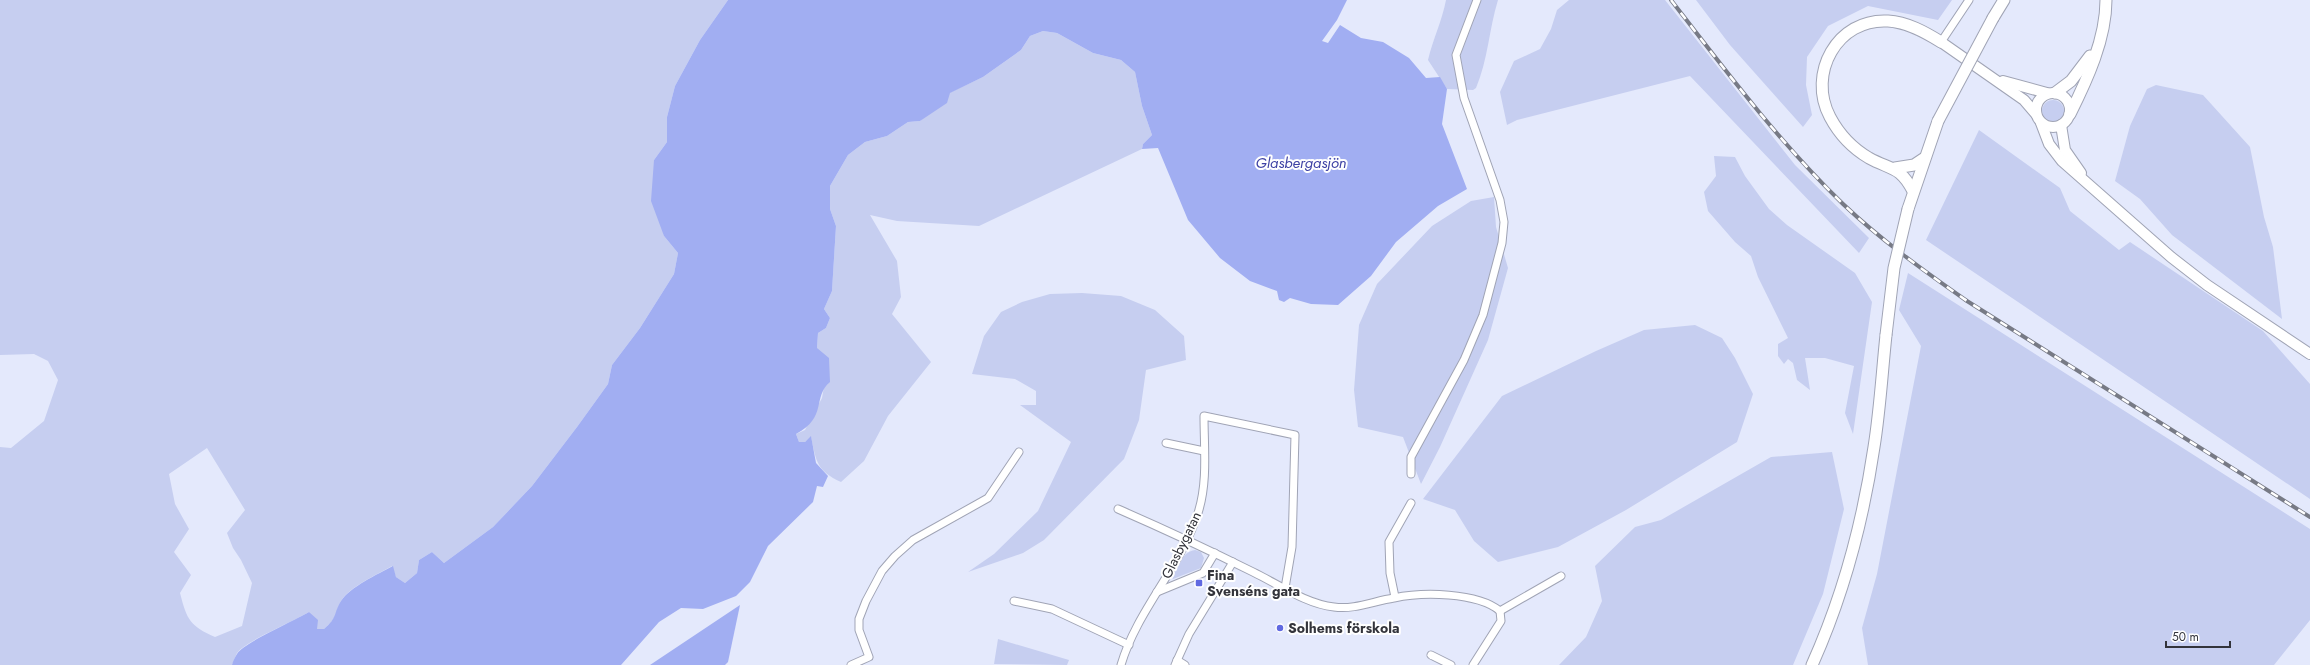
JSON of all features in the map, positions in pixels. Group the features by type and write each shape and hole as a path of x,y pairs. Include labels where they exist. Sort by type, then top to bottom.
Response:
{"main road":[{"path":"1812,665 1836,605 1864,504 1874,445 1894,268 1913,191 1938,121 2004,0"},
{"path":"2070,114 2082,91 2098,46 2105,16 2106,0"},
{"path":"1913,191 1905,178 1895,168 1860,152 1836,127 1823,97 1821,78 1824,66 1832,49 1846,35 1855,29 1876,22 1899,23 1911,26 1941,42"},
{"path":"2051,93 2071,81 2098,46"},
{"path":"1895,168 1914,165 1924,160"}],"street":[{"path":"1411,474 1411,457 1464,360 1483,315 1502,243 1504,222 1500,200 1464,98 1456,55 1477,0"},
{"path":"1969,0 1941,42 2024,100 2038,118 2051,128 2061,125 2070,114 2069,103 2060,94 2007,82 1986,72"},
{"path":"2051,93 2038,102 2038,118 2049,144 2062,161 2171,257 2207,285 2310,354"},
{"path":"2061,125 2065,150 2094,188"},
{"name":"Glasbygatan","path":"1121,665 1129,645 1194,524 1201,500 1204,475 1204,416 1295,435 1292,547 1285,588"},
{"path":"1166,443 1204,451"},
{"path":"851,665 870,657 859,630 861,613 871,589 888,563 913,540 985,500 1019,452"},
{"path":"1395,597 1389,567 1389,542 1411,503"},
{"path":"1118,509 1187,539 1308,599 1332,607 1356,606 1395,597 1428,595 1470,598 1489,604 1500,611"},
{"path":"1157,592 1203,573 1215,553"},
{"path":"1185,665 1176,663 1189,634 1233,562"},
{"path":"1500,611 1561,576"},
{"path":"1014,601 1052,608 1129,645"},
{"path":"1473,665 1501,621 1500,611"},
{"path":"1430,656 1451,665"}],"shaded area":[{"path":"0,0 728,0 700,40 675,86 667,117 667,142 654,160 664,236 678,253 674,274 640,328 612,365 608,384 532,486 493,527 444,563 432,552 419,560 417,573 405,583 396,577 392,566 364,581 345,596 341,601 334,619 324,629 317,629 309,612 241,648 232,665 0,665 0,447 11,448 44,421 58,380 48,361 34,354 0,355","holes":["207,448 245,510 227,533 233,548 241,560 252,583 242,626 215,637 200,629 191,621 182,602 180,593 191,575 174,552 189,529 175,504 169,474"]},
{"path":"1446,0 1498,0 1483,67 1476,88 1473,90 1447,89 1428,60"},
{"path":"1569,0 1665,0 1795,165 1869,238 1859,253 1690,76 1517,120 1507,125 1500,92 1514,61 1540,49 1551,29 1557,10"},
{"path":"1696,0 1952,0 1938,20 1868,6 1828,26 1807,57 1806,85 1812,115 1803,127 1730,45"},
{"path":"1043,31 1057,33 1093,53 1121,60 1135,72 1142,106 1152,135 1143,144 1142,149 979,226 897,221 870,215 897,261 901,297 892,314 931,362 888,416 864,461 841,482 827,474 822,469 816,459 811,437 805,442 799,442 796,434 805,430 822,398 824,387 817,348 818,333 826,328 830,318 824,309 832,291 836,226 830,209 830,186 848,155 865,142 887,136 908,122 920,121 949,93 983,77 1021,50 1030,36"},
{"path":"2156,85 2203,95 2250,147 2264,217 2273,247 2282,319 2172,235 2140,199 2115,181 2130,126 2147,89"},
{"path":"2053,100 2061,103 2064,111 2061,119 2053,122 2045,119 2042,111 2045,103"},
{"path":"1979,130 2060,188 2070,211 2119,250 2130,242 2263,331 2310,384 2310,499 1926,240"},
{"path":"1714,156 1735,157 1745,176 1769,209 1787,225 1855,273 1872,302 1853,434 1845,413 1854,366 1825,358 1805,358 1810,390 1797,380 1793,363 1788,359 1784,364 1778,356 1778,344 1788,338 1758,277 1751,256 1735,242 1708,211 1704,192 1716,176"},
{"path":"1494,197 1496,227 1508,268 1488,340 1440,447 1421,484 1403,437 1358,427 1354,390 1359,325 1377,284 1432,226 1471,201"},
{"path":"1908,273 2310,529 2310,620 2274,665 1868,665 1862,628 1877,574 1921,346 1899,310"},
{"path":"1082,293 1121,296 1155,310 1184,336 1186,360 1146,370 1139,420 1124,459 1044,540 1023,553 968,572 994,554 1038,511 1071,442 1020,405 1036,405 1036,391 1015,379 972,374 984,336 1001,312 1022,302 1050,294"},
{"path":"1695,325 1722,338 1735,358 1753,394 1737,442 1626,510 1558,547 1498,562 1474,541 1455,510 1423,499 1502,396 1644,330"},
{"path":"1832,452 1844,509 1823,594 1793,665 1559,665 1586,637 1602,601 1595,566 1635,527 1661,520 1771,457"},
{"path":"1195,550 1201,552 1204,558 1201,568 1173,579 1172,577 1178,564 1187,554"},
{"path":"998,639 1069,660 1067,665 994,664"}],"water":[{"name":"Glasbergasjön","path":"728,0 1347,0 1337,20 1322,41 1328,43 1340,25 1361,38 1383,42 1409,58 1426,78 1440,77 1447,89 1442,124 1467,189 1438,206 1396,242 1371,276 1338,305 1311,304 1290,298 1284,302 1279,300 1277,291 1250,281 1220,258 1188,220 1158,148 1142,149 1143,144 1152,135 1142,106 1135,72 1121,60 1093,53 1057,33 1043,31 1030,36 1021,50 983,77 950,93 947,103 920,121 908,122 887,136 865,142 848,155 830,186 830,209 836,226 832,291 824,309 830,318 826,328 818,333 817,348 829,358 830,382 822,394 816,414 812,421 806,428 796,434 799,442 805,442 811,436 816,463 828,476 823,487 817,486 813,502 768,546 750,582 736,596 703,609 681,608 659,622 621,665 232,665 241,649 309,612 318,620 317,629 324,629 333,618 345,596 365,581 393,566 396,577 405,583 417,573 419,560 432,552 444,563 493,527 532,486 577,427 608,384 612,365 640,328 674,274 678,253 664,236 651,201 654,160 667,142 667,117 675,86 700,40"},
{"path":"740,605 728,662 725,665 650,665"}],"railway":[{"path":"1671,0 1753,105 1797,156 1843,204 1888,243 1967,301 2310,517"}],"place":[{"name":"Fina Svenséns gata","path":"1199,583"},
{"name":"Solhems förskola","path":"1280,628"}]}
